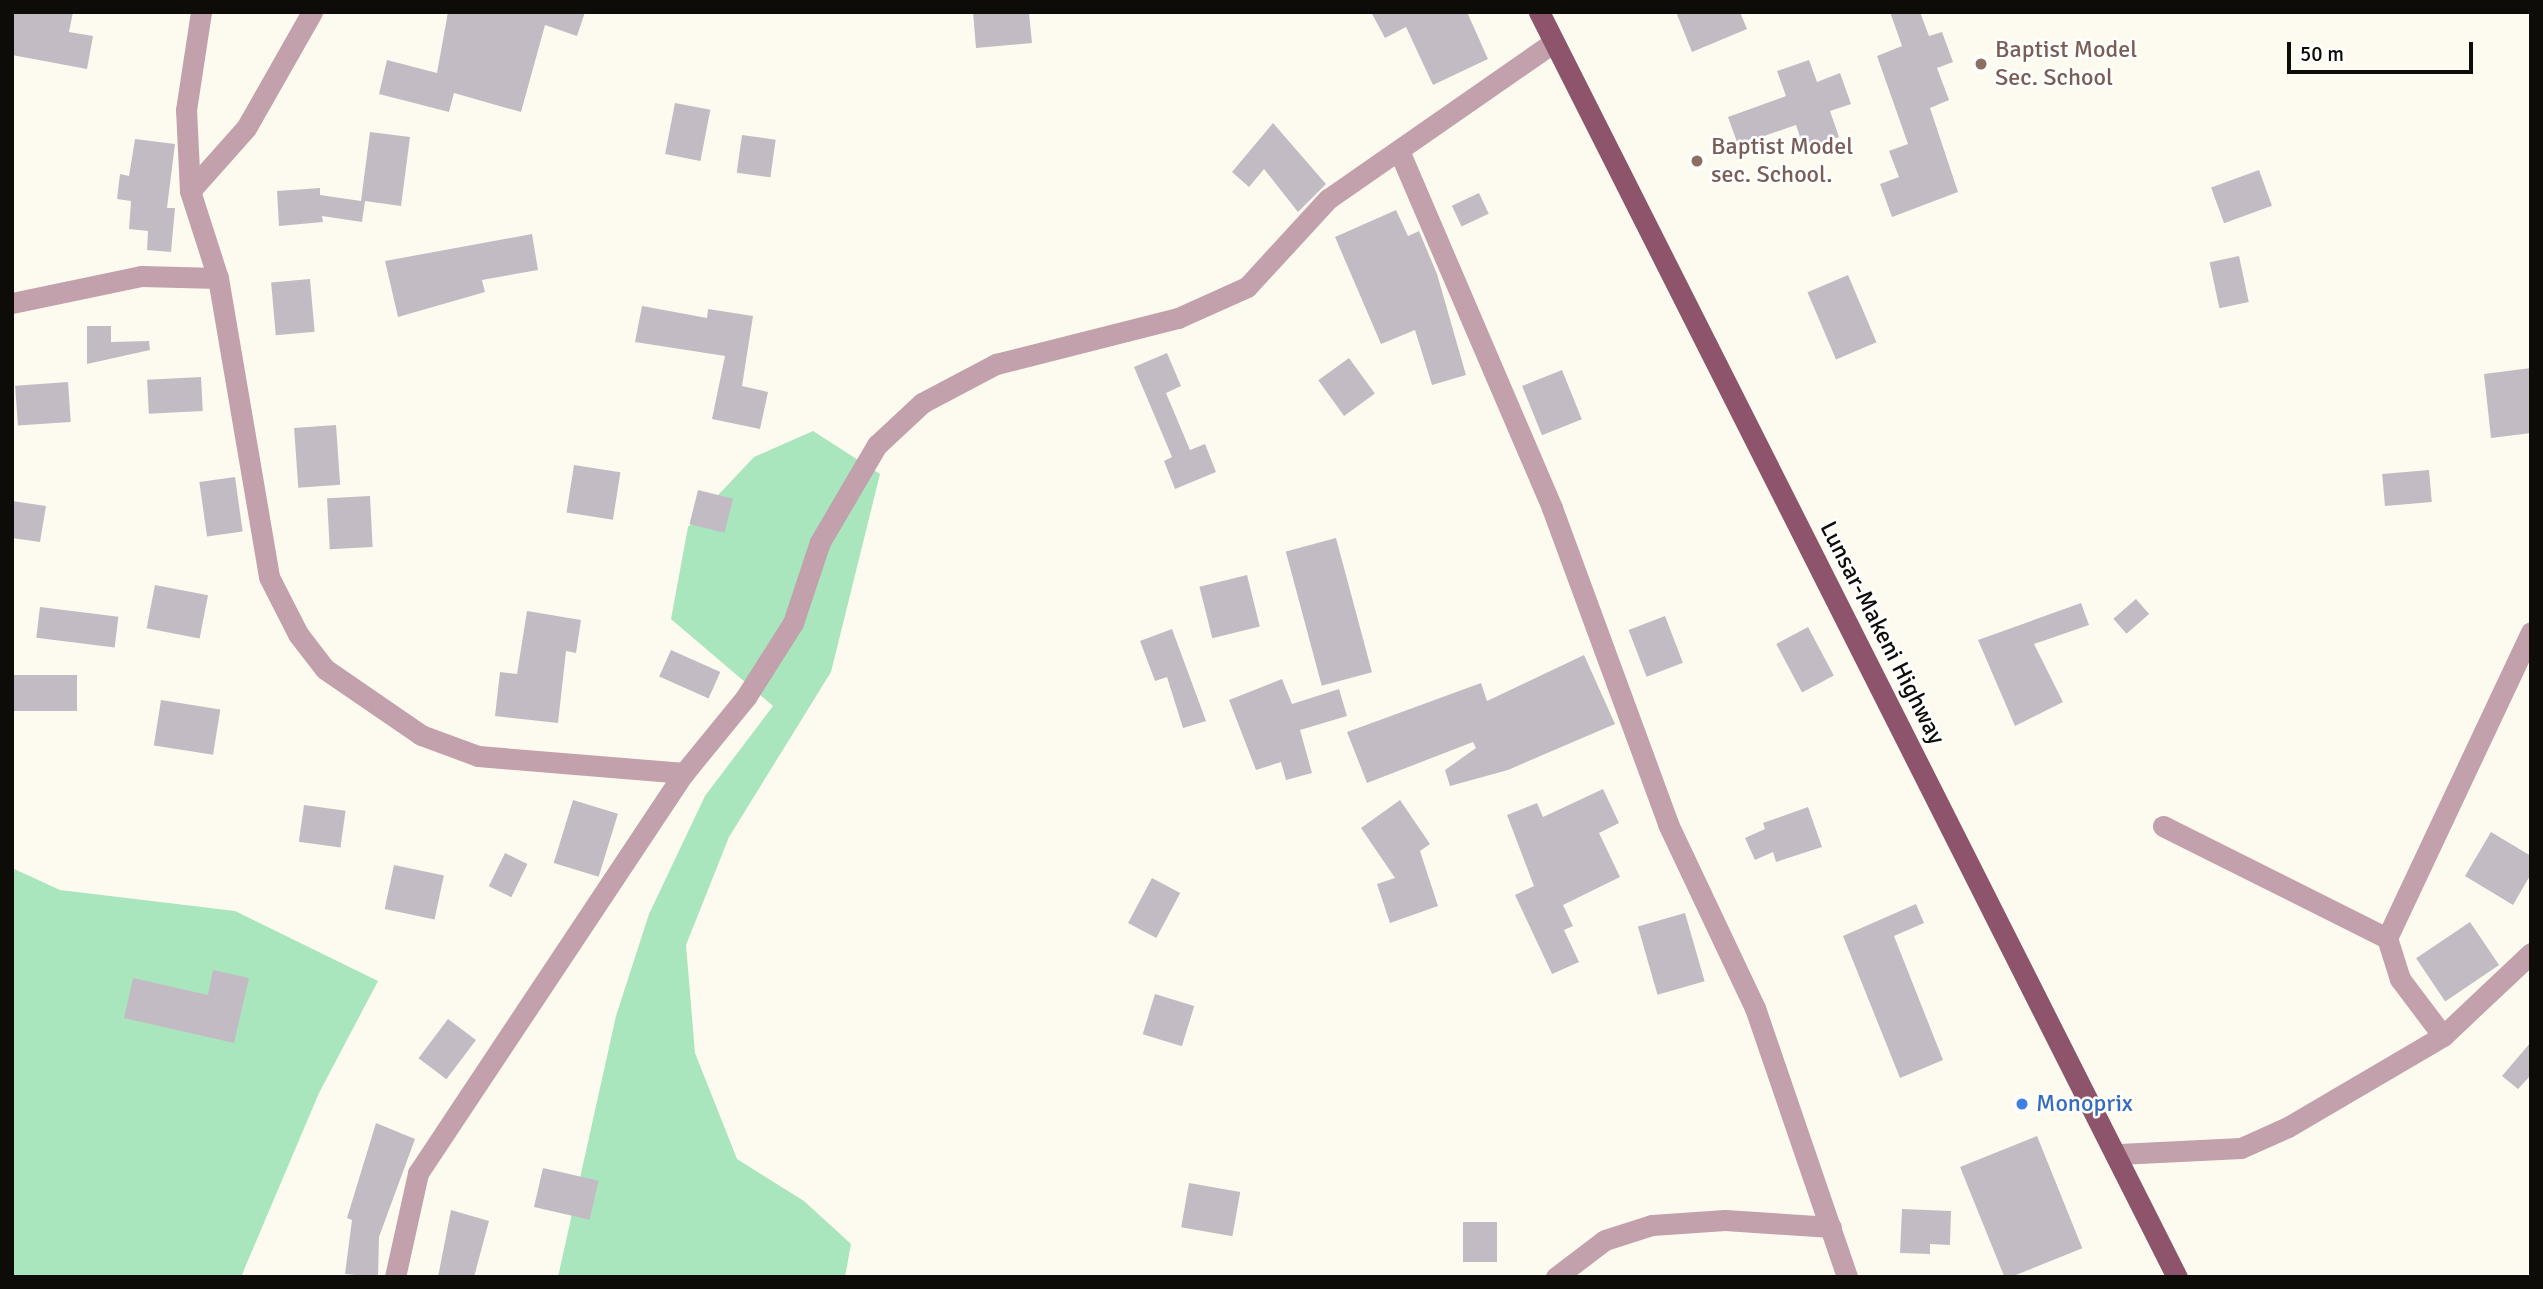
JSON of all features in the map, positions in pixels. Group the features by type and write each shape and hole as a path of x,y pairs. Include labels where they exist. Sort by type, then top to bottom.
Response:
{"main road":[{"name":"Lunsar-Makeni Highway","path":"1539,12 2119,1154 2177,1277"}],"street":[{"path":"201,12 186,110 190,191 218,278 269,577 298,635 325,669 389,719 478,756 684,774"},
{"path":"190,191 246,128 312,12"},
{"path":"395,1277 418,1173 684,774 746,697 793,624 843,496 897,424 996,364 1178,318 1247,287 1328,199 1400,153 1554,42"},
{"path":"1400,153 1552,508 1668,824 1755,1008 1847,1277"},
{"path":"12,303 141,276 218,278"},
{"path":"2443,1036 2400,979 2386,938 2531,632"},
{"path":"2164,827 2386,938"},
{"path":"2119,1154 2241,1148 2353,1093 2443,1036 2531,953"},
{"path":"1556,1277 1605,1240 1639,1227 1725,1220 1831,1227"}],"green space":[{"path":"813,431 880,474 831,672 729,837 686,945 695,1053 737,1159 804,1201 851,1244 845,1277 558,1277 616,1016 649,914 705,796 773,706 671,619 688,527 754,457"},
{"path":"12,868 60,890 235,911 378,981 319,1093 241,1277 12,1277"}],"building":[{"path":"12,12 73,12 69,32 93,36 87,69 12,55"},
{"path":"448,12 585,12 577,36 545,25 521,112 454,93 449,112 379,94 387,60 437,73"},
{"path":"973,12 1029,13 1032,43 976,48"},
{"path":"1371,12 1467,12 1488,59 1433,85 1406,27 1385,38"},
{"path":"1676,12 1740,12 1747,29 1692,52"},
{"path":"1890,12 1920,12 1929,36 1942,32 1953,62 1937,68 1949,100 1930,108 1958,192 1892,217 1880,184 1899,177 1889,151 1908,144 1877,56 1902,46"},
{"path":"1809,60 1817,82 1840,73 1851,104 1830,111 1839,137 1804,149 1796,125 1738,145 1728,117 1786,96 1777,71"},
{"path":"675,103 710,110 700,161 665,154"},
{"path":"1273,123 1326,184 1298,212 1264,169 1249,187 1232,172"},
{"path":"370,132 410,137 401,206 365,201 362,222 322,216 323,222 279,226 277,191 320,188 320,195 361,201"},
{"path":"742,135 776,140 770,177 737,173"},
{"path":"135,139 175,144 167,208 175,208 171,252 147,250 148,231 129,229 131,201 117,199 120,174 129,176"},
{"path":"2259,170 2272,206 2224,223 2211,187"},
{"path":"1479,193 1489,214 1462,227 1452,206"},
{"path":"1396,210 1408,236 1419,231 1437,274 1466,375 1432,385 1415,330 1381,344 1335,237"},
{"path":"532,234 538,270 482,280 485,292 398,317 385,261"},
{"path":"2239,256 2249,302 2219,308 2210,262"},
{"path":"1848,275 1877,342 1836,359 1807,292"},
{"path":"310,279 315,332 276,335 271,282"},
{"path":"642,306 707,318 708,309 753,316 742,386 768,392 760,429 712,419 725,356 635,342"},
{"path":"87,326 111,326 111,342 149,341 150,350 87,364"},
{"path":"1167,353 1181,386 1166,393 1190,450 1205,444 1216,472 1175,489 1164,461 1172,457 1134,367"},
{"path":"1349,358 1375,394 1344,416 1318,380"},
{"path":"2531,368 2531,433 2491,438 2484,374"},
{"path":"1562,370 1582,419 1542,435 1522,386"},
{"path":"201,377 203,411 149,414 147,380"},
{"path":"68,382 71,422 18,426 15,386"},
{"path":"336,425 340,485 298,488 294,428"},
{"path":"574,465 620,472 613,520 566,512"},
{"path":"2429,470 2432,502 2385,506 2382,474"},
{"path":"235,477 243,531 207,536 199,482"},
{"path":"698,490 733,499 724,533 690,524"},
{"path":"370,496 373,547 330,549 327,498"},
{"path":"12,501 46,506 40,542 12,538"},
{"path":"1336,538 1372,672 1322,686 1286,551"},
{"path":"1247,575 1260,626 1212,638 1199,587"},
{"path":"155,585 208,595 200,638 147,628"},
{"path":"2136,599 2149,614 2126,634 2113,619"},
{"path":"2081,603 2089,625 2034,644 2063,702 2015,726 1978,640"},
{"path":"40,607 118,617 115,647 36,638"},
{"path":"527,611 581,620 576,653 566,651 558,723 495,716 500,672 517,674"},
{"path":"1665,616 1683,663 1647,677 1629,630"},
{"path":"1808,627 1834,676 1802,692 1776,644"},
{"path":"1172,629 1206,721 1183,728 1167,677 1155,681 1140,641"},
{"path":"671,650 720,672 709,698 659,676"},
{"path":"1584,655 1615,724 1508,770 1450,786 1445,770 1476,748 1473,742 1367,783 1347,732 1481,683 1487,701"},
{"path":"12,675 77,675 77,711 12,711"},
{"path":"1282,679 1292,704 1339,689 1347,716 1300,730 1312,773 1286,780 1281,762 1256,770 1229,700"},
{"path":"161,700 220,709 213,755 154,745"},
{"path":"1603,789 1619,823 1599,833 1620,877 1563,905 1573,926 1564,930 1579,962 1552,974 1515,895 1534,886 1507,815 1537,803 1543,817"},
{"path":"573,800 618,814 599,877 554,863"},
{"path":"1400,800 1430,844 1420,851 1438,906 1390,923 1377,884 1395,878 1361,828"},
{"path":"304,805 346,811 340,847 299,842"},
{"path":"1808,807 1822,847 1776,862 1773,852 1755,860 1745,838 1765,829 1763,823"},
{"path":"2491,832 2531,856 2531,874 2513,905 2465,876"},
{"path":"505,853 527,864 511,897 489,886"},
{"path":"394,865 444,876 435,920 385,909"},
{"path":"1152,878 1180,893 1156,938 1128,923"},
{"path":"1916,904 1924,923 1894,936 1943,1060 1900,1078 1843,936"},
{"path":"1685,913 1705,981 1657,995 1638,927"},
{"path":"2470,922 2499,965 2445,1001 2416,958"},
{"path":"213,970 249,978 234,1043 124,1018 133,978 208,995"},
{"path":"1155,994 1194,1006 1182,1046 1143,1034"},
{"path":"448,1019 476,1040 446,1079 419,1058"},
{"path":"2531,1042 2531,1075 2518,1089 2502,1076"},
{"path":"376,1123 415,1139 379,1237 378,1277 345,1274 352,1220 347,1218"},
{"path":"2037,1136 2082,1248 2011,1277 2004,1277 1960,1167"},
{"path":"543,1168 599,1181 590,1220 534,1207"},
{"path":"1189,1183 1240,1192 1232,1236 1181,1227"},
{"path":"1902,1209 1951,1211 1950,1245 1930,1244 1930,1254 1900,1253"},
{"path":"451,1210 489,1221 474,1277 438,1277"},
{"path":"1463,1222 1497,1222 1497,1262 1463,1262"}],"place":[{"name":"Baptist Model Sec. School","path":"1981,64"},
{"name":"Baptist Model sec. School.","path":"1697,161"},
{"name":"Monoprix","path":"2022,1104"}]}
